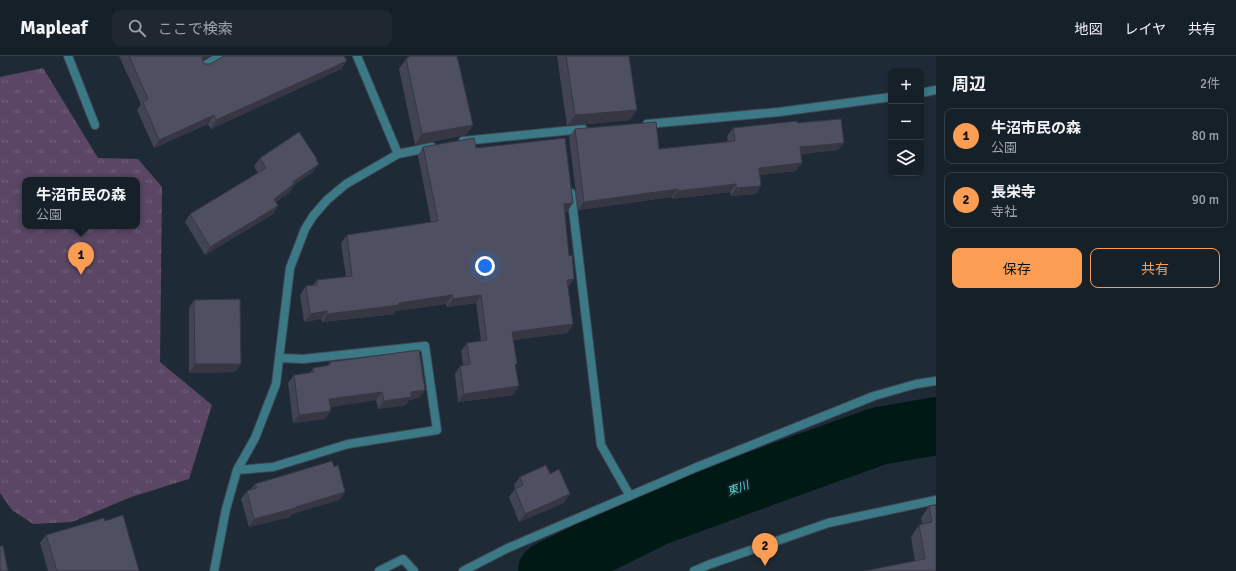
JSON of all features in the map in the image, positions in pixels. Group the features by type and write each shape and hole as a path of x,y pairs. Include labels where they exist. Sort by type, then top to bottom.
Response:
{"street":[{"path":"68,56 96,125"},
{"path":"202,67 222,56"},
{"path":"357,56 398,154"},
{"path":"924,92 936,90"},
{"path":"640,124 779,112 888,97"},
{"path":"452,142 564,135 594,128"},
{"path":"214,571 226,509 237,470 255,438 276,384 290,268 305,229 313,216 327,200 346,184 398,154 437,146"},
{"path":"570,186 601,445 630,496"},
{"path":"237,470 272,466 348,444 437,430 425,346 302,359 279,358"},
{"path":"463,571 508,548 697,466 874,396 916,384 936,381"},
{"path":"694,571 828,523 936,500"},
{"path":"379,571 403,559 414,571"}],"green space":[{"path":"43,68 98,158 138,159 162,187 160,362 212,405 189,479 131,497 72,522 33,524 12,510 0,493 0,77"}],"building":[{"path":"129,56 204,56 202,58 205,64 210,64 224,56 344,56 347,61 216,120 214,115 159,140 143,102 148,99"},
{"path":"410,56 457,56 473,125 422,134 406,59"},
{"path":"566,56 629,56 637,110 575,115"},
{"path":"841,119 844,143 800,147 802,163 759,168 761,186 736,188 736,184 678,191 678,189 584,202 575,129 656,122 659,149 735,141 733,128 797,121 797,123"},
{"path":"299,132 319,164 293,182 294,184 274,199 278,206 210,247 190,214 266,168 260,158"},
{"path":"474,138 476,148 565,138 573,203 564,204 569,256 572,255 574,279 567,280 573,324 512,332 519,386 464,394 460,366 470,364 467,343 487,340 481,295 453,299 452,295 399,303 399,305 327,314 327,311 310,314 306,286 317,285 317,280 352,276 347,235 438,221 423,147"},
{"path":"240,299 241,364 195,364 194,300"},
{"path":"419,350 425,390 411,392 411,397 384,401 382,392 329,399 331,411 299,415 294,375 314,372 313,368 330,365 330,362"},
{"path":"332,461 334,467 338,465 345,492 296,508 254,519 247,491 257,488 255,484"},
{"path":"546,465 550,474 559,469 570,494 525,514 515,489 523,485 520,477"},
{"path":"936,505 936,571 864,571 925,559 919,525 932,522 929,506"},
{"path":"123,515 139,571 57,571 46,535 104,518 105,521"},
{"path":"0,546 3,546 8,571 0,571"}],"waterway":[{"name":"東川","path":"547,571 656,517 879,436 936,426"}],"place":[{"name":"牛沼市民の森","path":"81,275"},
{"name":"長栄寺","path":"765,566"}]}
